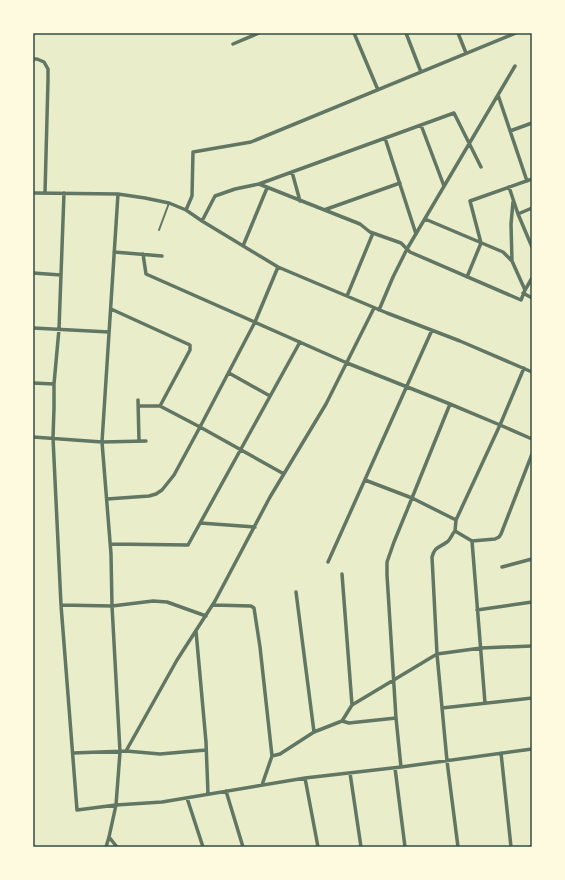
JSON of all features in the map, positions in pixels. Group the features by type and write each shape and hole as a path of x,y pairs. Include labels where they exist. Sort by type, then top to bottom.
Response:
{"street":[{"path":"233,44 259,33"},
{"path":"354,33 378,90"},
{"path":"406,33 421,72"},
{"path":"458,33 466,54"},
{"path":"186,210 192,196 193,152 251,142 466,54 507,35 516,33"},
{"path":"33,59 44,62 48,69 44,193"},
{"path":"379,310 392,277 407,249 515,66"},
{"path":"498,95 527,180"},
{"path":"202,221 215,196 234,189 259,184 454,113 482,167"},
{"path":"510,131 532,123"},
{"path":"421,125 444,186"},
{"path":"385,138 416,234"},
{"path":"292,172 300,201"},
{"path":"467,276 481,242 470,201 532,179"},
{"path":"324,210 400,183"},
{"path":"259,184 360,224 370,232 401,243 410,252 521,300 524,291 532,278"},
{"path":"509,187 518,214 532,247"},
{"path":"242,246 267,188"},
{"path":"33,193 118,194 169,203 186,210 278,267 374,308 460,341 532,372"},
{"path":"64,193 59,329 54,384 53,438 61,605 77,810 116,805 162,802 305,778 395,768 532,749"},
{"path":"106,847 110,837 116,805 120,752 110,544 102,442 118,194"},
{"path":"513,200 511,224 512,261 524,291 532,298"},
{"path":"518,214 532,208"},
{"path":"425,219 503,252 512,261"},
{"path":"347,296 373,233"},
{"path":"114,252 162,256"},
{"path":"143,254 146,274 347,363 407,386 532,439"},
{"path":"107,499 149,496 156,494 162,490 174,475 255,322 278,267"},
{"path":"33,273 61,275"},
{"path":"126,751 177,660 213,605 254,527 326,404 374,308"},
{"path":"111,309 190,345 190,350 160,406"},
{"path":"33,328 109,332"},
{"path":"328,562 432,330"},
{"path":"110,544 188,545 300,342"},
{"path":"458,847 447,761 437,654 432,557 436,548 447,542 455,531 456,520 500,425 524,368"},
{"path":"229,373 270,396"},
{"path":"33,383 54,384"},
{"path":"138,400 138,441"},
{"path":"401,767 393,680 387,562 450,404"},
{"path":"138,406 160,406 284,474"},
{"path":"33,437 102,442 146,441"},
{"path":"455,531 472,540 495,539 499,537 532,454"},
{"path":"365,480 412,498 456,520"},
{"path":"200,524 254,527"},
{"path":"472,540 485,703"},
{"path":"502,567 532,559"},
{"path":"342,574 352,705"},
{"path":"296,592 314,732"},
{"path":"61,605 112,606 167,602 206,616"},
{"path":"477,610 532,602"},
{"path":"213,605 251,606 254,608 260,647 272,756 262,785"},
{"path":"196,631 206,742 208,794"},
{"path":"272,756 280,754 314,732 342,721 352,705 437,654 481,648 532,646"},
{"path":"442,708 532,698"},
{"path":"342,721 349,723 396,718"},
{"path":"73,753 126,751 160,754 206,750"},
{"path":"501,753 510,847"},
{"path":"395,768 405,847"},
{"path":"350,773 361,847"},
{"path":"305,778 318,847"},
{"path":"226,791 243,847"},
{"path":"187,798 203,847"},
{"path":"110,837 117,847"}],"lane":[{"path":"160,230 169,203"}]}
